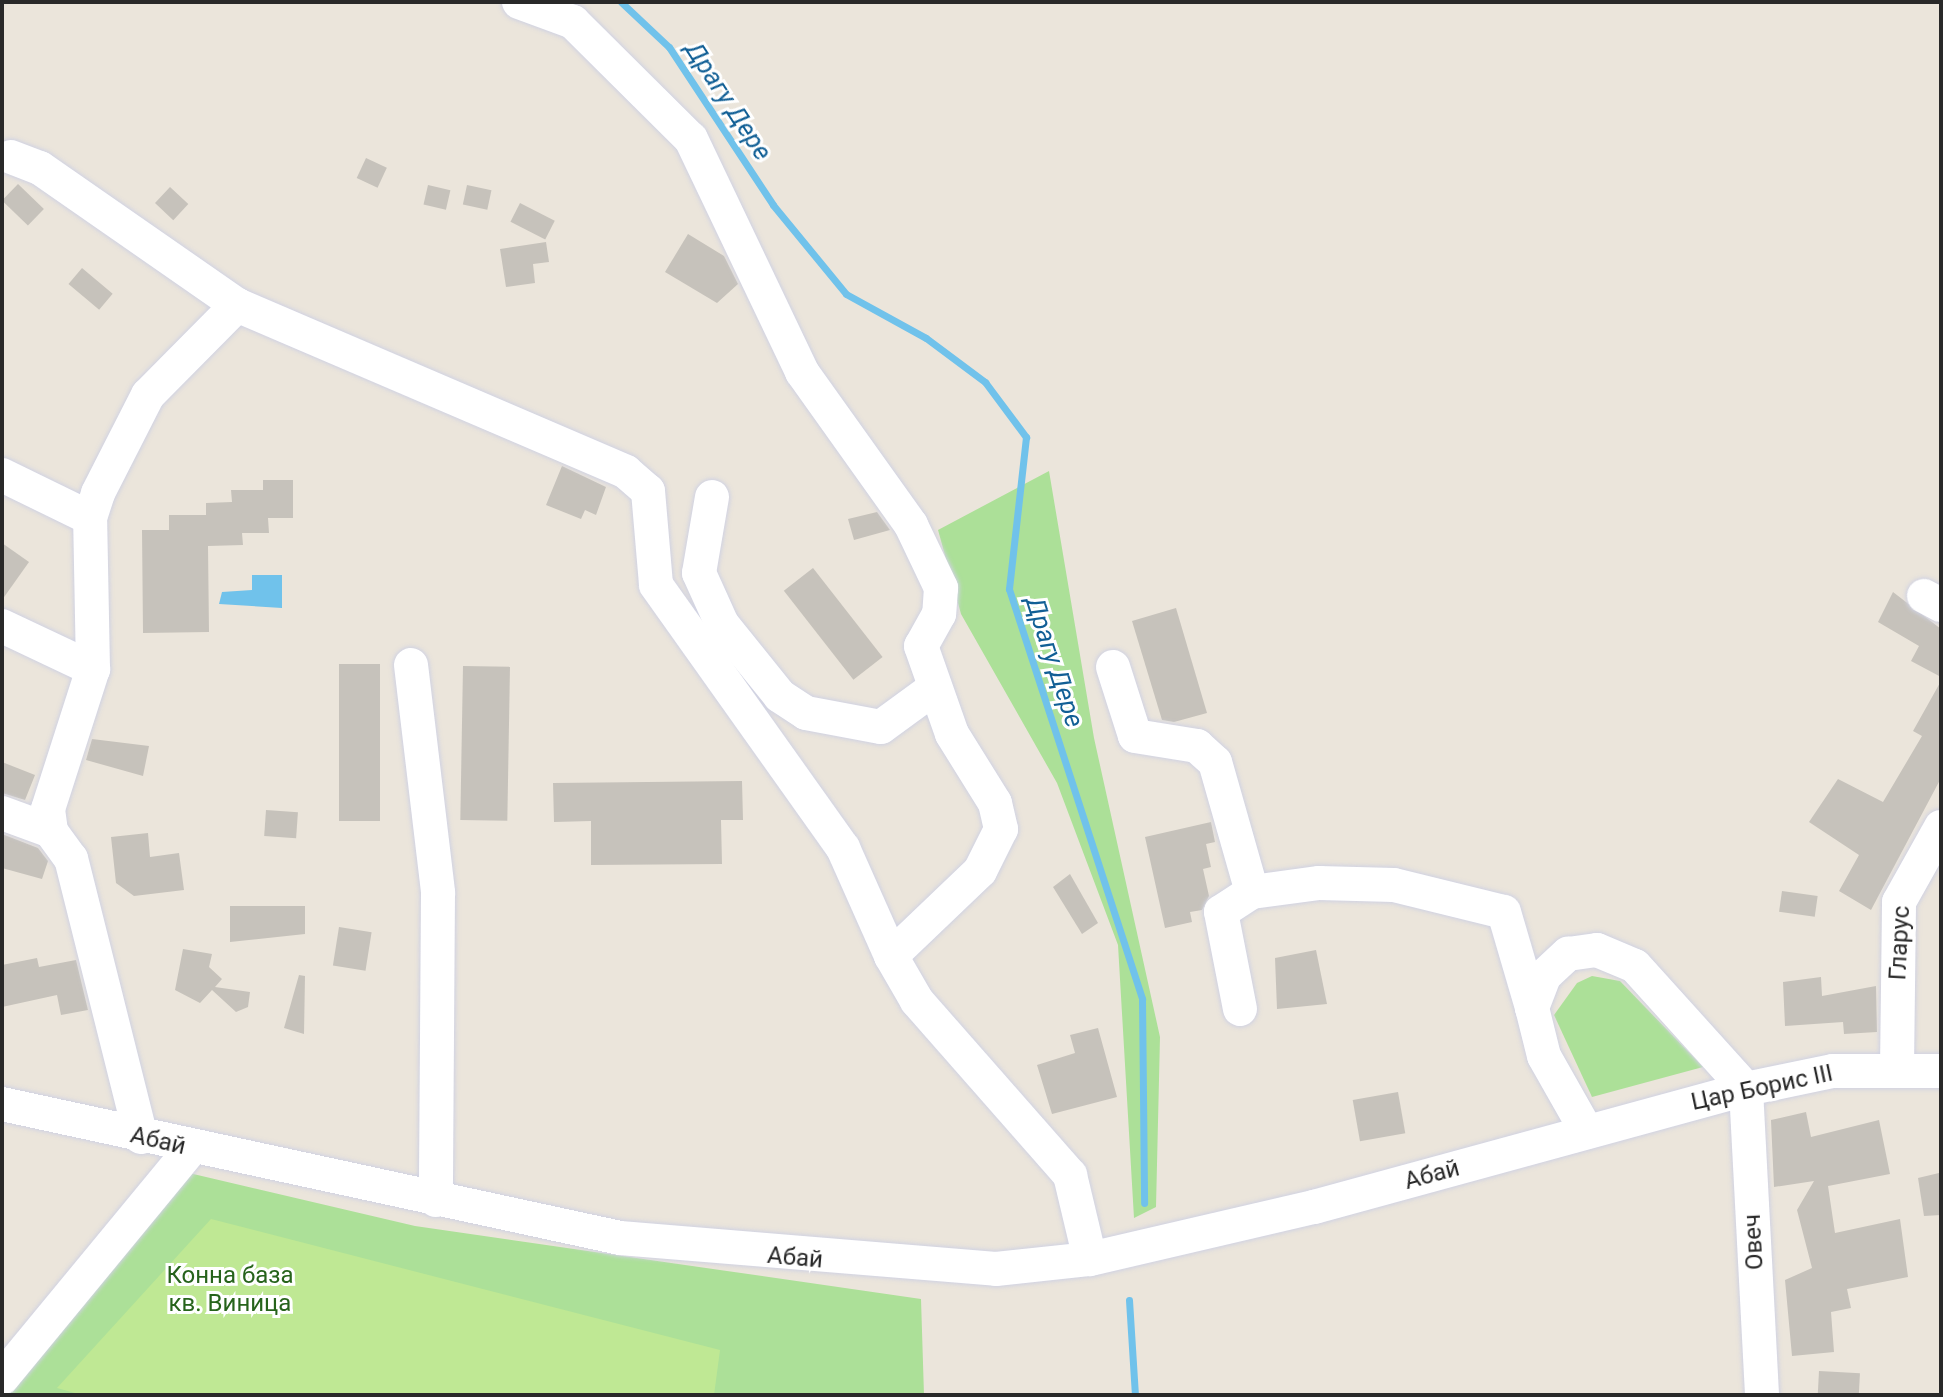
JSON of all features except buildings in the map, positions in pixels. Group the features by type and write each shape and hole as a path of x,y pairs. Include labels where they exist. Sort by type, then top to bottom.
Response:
{"street":[{"path":"519,2 573,22 691,139 802,372 911,525 941,588 939,614 921,646 933,689 995,803 1001,829 980,871 891,956"},
{"path":"11,157 40,168 237,305 626,472 648,491 656,585 843,848 891,956 917,1001 1070,1175 1090,1259"},
{"path":"141,1137 71,859 51,831 48,809 93,669 90,518 148,395 237,305"},
{"path":"2,475 90,518"},
{"path":"712,497 699,573 722,624 780,696 806,713 881,727 933,689"},
{"path":"2,626 93,669"},
{"path":"411,665 438,893 436,1200"},
{"path":"1113,667 1135,736 1197,746 1215,762 1252,892"},
{"path":"2,813 51,831"},
{"name":"Гларус","path":"1897,1069 1899,902 1941,827"},
{"path":"1240,1009 1221,912 1252,892 1319,883 1394,885 1504,912 1544,1056 1587,1132"},
{"path":"1532,1008 1555,962 1597,950 1614,954 1635,966 1746,1089"},
{"name":"Цар Борис III","path":"1587,1132 1746,1089 1833,1071 1941,1071"},
{"name":"Овеч","path":"1746,1089 1762,1395"},
{"name":"Абай","path":"2,1104 191,1149 620,1238 771,1256 996,1269 1090,1259 1587,1132"},
{"path":"2,1378 191,1149"}],"green space":[{"path":"1049,471 1094,738 1160,1037 1156,1207 1134,1218 1118,945 1057,783 961,614 938,530"},
{"path":"1592,976 1620,981 1703,1067 1592,1097 1554,1015 1577,983"},
{"name":"Конна база кв. Виница","path":"189,1173 415,1226 921,1299 924,1395 6,1395"},
{"path":"211,1219 720,1350 714,1395 82,1395 57,1388"}],"water":[{"path":"252,575 282,575 282,608 219,604 222,592 252,590"}],"waterway":[{"name":"Драгу Дере","path":"621,2 669,47 773,205 846,294 926,338 985,382 1026,437 1009,589 1142,999 1144,1203"},
{"name":"Драгу Дере","path":"1129,1300 1135,1395"}]}
